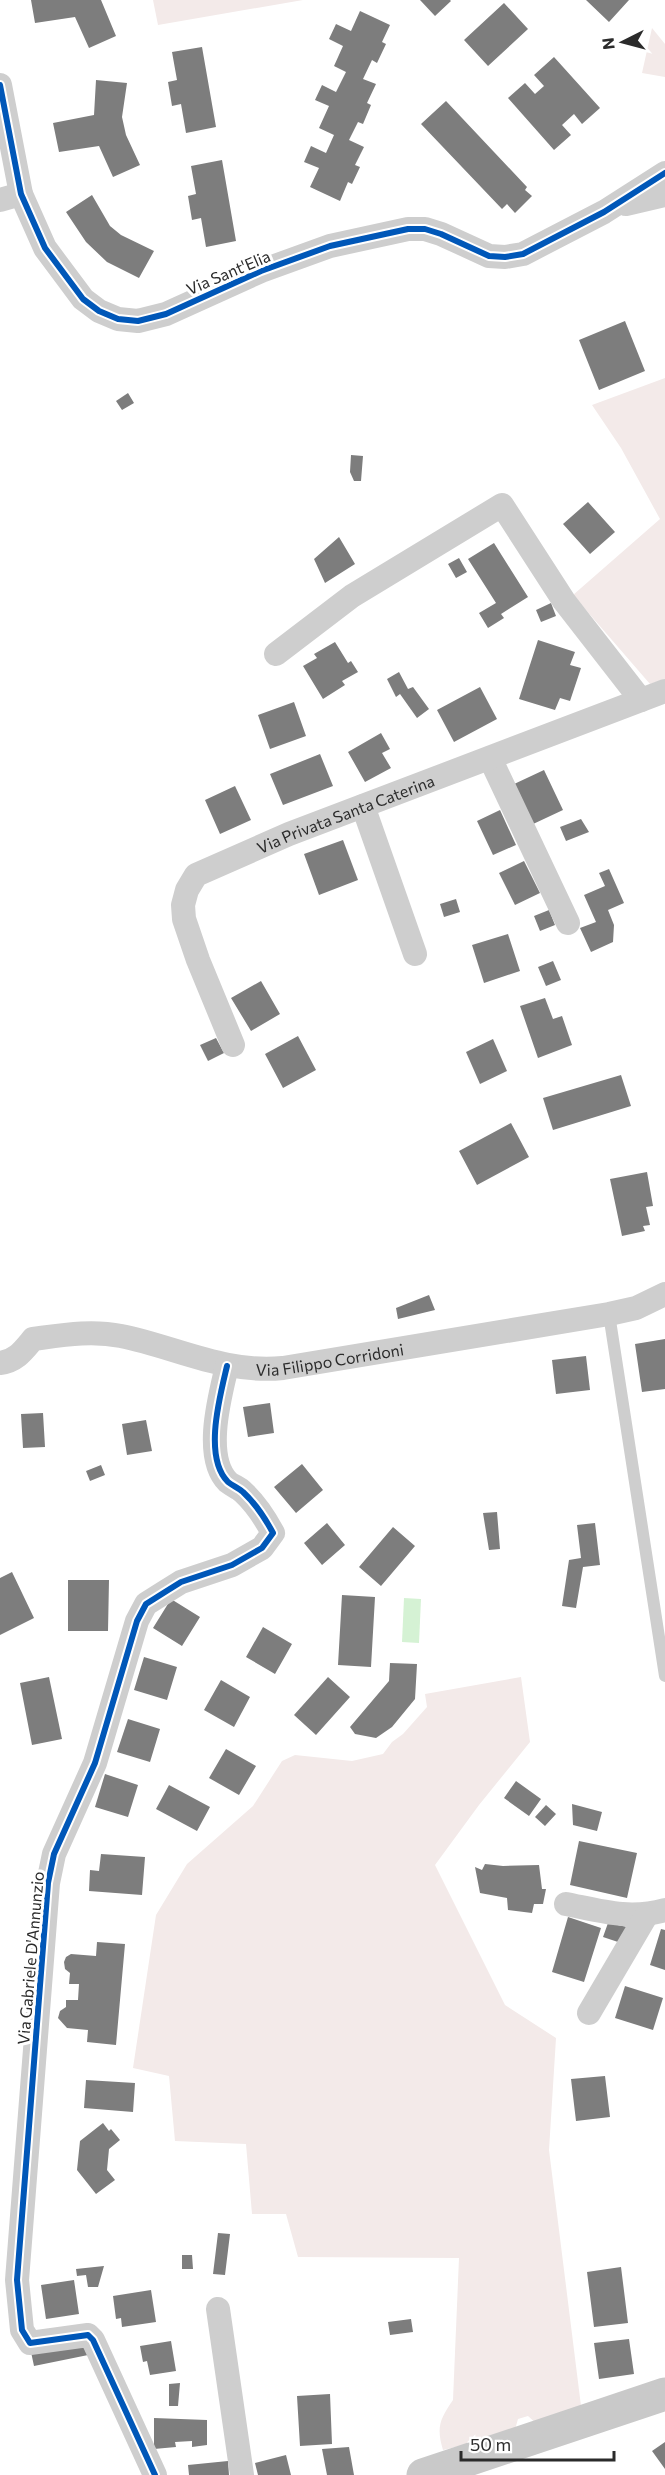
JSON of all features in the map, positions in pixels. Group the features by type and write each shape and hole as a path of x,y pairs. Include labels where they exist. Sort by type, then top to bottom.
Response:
{"street":[{"name":"Via Sant'Elia","path":"0,85 10,197 83,299 99,311 118,319 138,321 166,314 261,272 330,246 408,229 424,229 489,256 505,257 524,254 604,212"},
{"path":"604,212 665,173"},
{"path":"604,212 665,195"},
{"path":"276,654 352,596 502,505 564,602 641,700"},
{"name":"Via Privata Santa Caterina","path":"233,1044 198,960 184,919 183,905 187,890 196,875 289,834 665,691"},
{"path":"490,758 568,923"},
{"path":"363,806 415,954"},
{"name":"Via Filippo Corridoni","path":"0,1363 10,1361 20,1354 33,1339 87,1332 108,1334 226,1366 263,1370 283,1368 609,1314 636,1308 665,1294"},
{"name":"Via Gabriele D'Annunzio","path":"155,2475 93,2340 88,2335 30,2343 22,2330 17,2280 48,1883 54,1854 95,1763 137,1621 146,1604 181,1582 232,1565 262,1548 273,1533 263,1514 243,1492 227,1480 216,1455 214,1443 218,1402 226,1366"},
{"path":"566,1904 628,1916 656,1913"},
{"path":"589,2013 656,1913"},
{"path":"218,2309 242,2475"},
{"path":"423,2475 665,2394"}],"lane":[{"path":"609,1314 665,1676"}],"shaded area":[{"path":"153,0 303,0 158,25"},
{"path":"652,28 665,44 665,77 642,73"},
{"path":"665,378 665,679 650,684 573,595 660,519 621,448 592,405"},
{"path":"404,1598 421,1599 419,1643 402,1642"},
{"path":"521,1677 530,1742 479,1805 435,1865 505,2005 556,2038 549,2150 582,2414 539,2426 528,2416 518,2419 514,2433 443,2450 440,2424 453,2400 459,2258 298,2257 286,2214 252,2214 246,2144 175,2141 169,2076 133,2068 156,1915 187,1864 253,1806 282,1761 295,1755 352,1761 383,1754 427,1707 425,1694"}],"building":[{"path":"31,0 101,0 116,36 89,48 75,17 35,23"},
{"path":"420,0 450,0 451,1 435,16"},
{"path":"586,0 629,0 609,22"},
{"path":"504,3 528,29 488,66 464,40"},
{"path":"360,11 390,25 382,42 386,44 377,63 372,60 363,79 376,84 367,103 371,105 363,124 358,122 349,140 364,147 355,165 360,167 352,184 348,182 340,201 310,187 319,168 304,162 311,146 326,153 334,135 319,128 329,106 315,100 322,85 336,92 346,72 334,66 343,46 329,39 336,24 351,31"},
{"path":"202,47 216,127 186,133 181,104 172,106 168,82 177,80 172,52"},
{"path":"554,57 600,108 582,124 574,114 562,125 571,135 554,150 508,98 525,83 535,94 544,86 534,75"},
{"path":"96,80 127,83 122,117 126,135 140,165 113,177 99,146 59,152 53,123 94,115"},
{"path":"446,101 527,187 525,190 532,196 515,213 507,204 502,209 421,124"},
{"path":"222,160 236,241 206,247 201,218 192,220 188,196 196,194 191,166"},
{"path":"92,195 110,226 121,235 154,251 139,278 107,262 86,242 66,212"},
{"path":"625,321 645,371 599,390 579,340"},
{"path":"128,393 134,403 122,410 116,401"},
{"path":"351,455 363,456 361,481 354,481 350,472"},
{"path":"588,502 615,532 590,554 563,524"},
{"path":"339,537 355,564 325,583 314,559"},
{"path":"494,543 528,597 501,614 504,618 488,628 479,613 496,603 468,559"},
{"path":"459,558 467,572 456,578 448,564"},
{"path":"551,603 556,616 541,622 536,610"},
{"path":"538,640 575,652 570,665 581,668 570,701 560,698 555,710 519,699"},
{"path":"335,642 348,663 351,661 358,672 342,681 345,685 323,699 303,666 317,658 314,654"},
{"path":"399,672 408,689 413,687 429,709 417,718 400,694 396,697 387,679"},
{"path":"480,687 497,719 454,742 437,710"},
{"path":"294,702 306,736 270,749 258,715"},
{"path":"381,733 390,749 382,753 391,768 365,782 348,752"},
{"path":"320,754 333,786 283,805 270,774"},
{"path":"544,770 563,810 531,825 512,785"},
{"path":"235,786 251,820 220,834 205,800"},
{"path":"500,810 516,845 493,855 477,821"},
{"path":"581,819 589,832 566,841 560,827"},
{"path":"343,840 358,880 319,895 304,854"},
{"path":"524,861 540,893 515,905 499,873"},
{"path":"609,869 624,903 608,910 614,925 613,942 591,952 580,928 596,922 584,895 605,886 599,873"},
{"path":"456,899 460,912 444,917 440,904"},
{"path":"549,910 555,925 540,931 534,916"},
{"path":"508,934 520,971 484,983 472,945"},
{"path":"553,961 561,980 546,986 538,967"},
{"path":"261,981 280,1014 251,1031 231,998"},
{"path":"545,998 553,1019 562,1016 572,1045 538,1058 520,1006"},
{"path":"298,1036 316,1070 283,1088 265,1054"},
{"path":"216,1038 224,1053 208,1061 200,1045"},
{"path":"493,1039 507,1071 480,1084 466,1052"},
{"path":"621,1075 631,1106 553,1130 543,1098"},
{"path":"511,1123 529,1157 477,1185 459,1151"},
{"path":"647,1172 653,1206 646,1207 650,1225 643,1226 645,1231 622,1236 610,1179"},
{"path":"429,1295 435,1310 398,1319 396,1308"},
{"path":"665,1339 665,1389 642,1392 635,1344"},
{"path":"586,1356 590,1390 556,1394 552,1360"},
{"path":"270,1403 274,1433 248,1437 243,1407"},
{"path":"43,1413 45,1447 23,1448 21,1414"},
{"path":"146,1420 152,1451 127,1455 122,1424"},
{"path":"302,1464 323,1490 296,1513 274,1487"},
{"path":"101,1465 105,1475 90,1481 86,1471"},
{"path":"497,1512 500,1549 489,1550 483,1513"},
{"path":"327,1523 345,1545 322,1565 304,1543"},
{"path":"595,1523 600,1565 583,1567 576,1608 562,1606 569,1560 581,1558 577,1525"},
{"path":"393,1527 415,1546 381,1586 359,1567"},
{"path":"12,1572 34,1618 0,1635 0,1578"},
{"path":"68,1580 109,1580 108,1631 68,1631"},
{"path":"342,1595 375,1597 371,1667 338,1665"},
{"path":"171,1599 200,1617 182,1646 153,1628"},
{"path":"263,1627 292,1644 275,1674 246,1657"},
{"path":"144,1657 177,1667 167,1700 134,1690"},
{"path":"390,1663 417,1664 415,1699 392,1727 376,1738 355,1734 350,1727 389,1681"},
{"path":"49,1677 62,1739 32,1745 20,1683"},
{"path":"328,1677 350,1697 316,1735 294,1715"},
{"path":"221,1680 250,1697 234,1727 204,1710"},
{"path":"128,1719 160,1729 150,1762 117,1752"},
{"path":"226,1749 256,1766 239,1795 209,1778"},
{"path":"105,1774 138,1785 128,1817 95,1807"},
{"path":"516,1781 541,1799 529,1816 504,1798"},
{"path":"169,1785 210,1807 197,1831 156,1809"},
{"path":"572,1804 602,1812 597,1831 573,1825"},
{"path":"546,1805 556,1814 545,1826 535,1817"},
{"path":"579,1841 637,1853 627,1898 570,1885"},
{"path":"101,1854 145,1857 142,1895 89,1891 90,1870 99,1871"},
{"path":"485,1864 539,1865 542,1889 546,1889 543,1904 534,1904 532,1913 508,1910 507,1898 480,1893 475,1867 482,1870"},
{"path":"568,1917 601,1928 584,1982 552,1972"},
{"path":"608,1923 632,1928 621,1943 603,1937"},
{"path":"661,1929 665,1930 665,1970 650,1965"},
{"path":"97,1942 125,1944 116,2045 87,2042 88,2030 67,2028 58,2018 60,2011 66,2007 66,2000 78,2000 79,1984 69,1984 70,1973 65,1969 64,1962 66,1957 71,1954 96,1956"},
{"path":"625,1986 663,1998 653,2030 615,2018"},
{"path":"605,2076 610,2117 576,2121 571,2079"},
{"path":"86,2080 135,2083 133,2112 84,2108"},
{"path":"103,2123 120,2140 109,2149 107,2170 115,2180 96,2194 77,2170 80,2141"},
{"path":"218,2233 230,2234 225,2275 213,2274"},
{"path":"182,2255 192,2255 193,2269 182,2269"},
{"path":"104,2266 98,2287 88,2287 86,2275 77,2276 76,2269"},
{"path":"621,2267 628,2323 594,2327 587,2272"},
{"path":"74,2280 79,2314 46,2319 41,2285"},
{"path":"151,2290 156,2322 122,2327 121,2318 116,2319 113,2296"},
{"path":"411,2319 413,2332 390,2335 388,2322"},
{"path":"629,2339 634,2374 599,2379 594,2343"},
{"path":"86,2341 93,2354 34,2366 31,2352"},
{"path":"171,2341 176,2371 150,2375 147,2361 143,2362 140,2346"},
{"path":"180,2383 178,2406 169,2406 169,2384"},
{"path":"330,2394 332,2444 300,2446 297,2396"},
{"path":"154,2418 207,2420 207,2445 192,2447 192,2441 175,2442 176,2447 154,2449"},
{"path":"665,2442 665,2469 652,2451"},
{"path":"349,2447 354,2475 327,2475 322,2449"},
{"path":"286,2455 291,2475 258,2475 255,2463"},
{"path":"228,2461 229,2475 189,2475 188,2465"}],"cycle path":[{"path":"0,85 21,194 45,248 83,299 99,311 118,319 138,321 166,314 261,271 330,246 408,229 425,229 441,234 489,256 505,257 523,254 604,212 665,173"},
{"path":"155,2475 93,2340 88,2335 30,2343 22,2330 17,2280 48,1883 54,1854 95,1763 137,1621 146,1604 181,1582 232,1565 262,1548 273,1533 252,1501 228,1482 220,1471 216,1458 218,1409 227,1366"}]}
